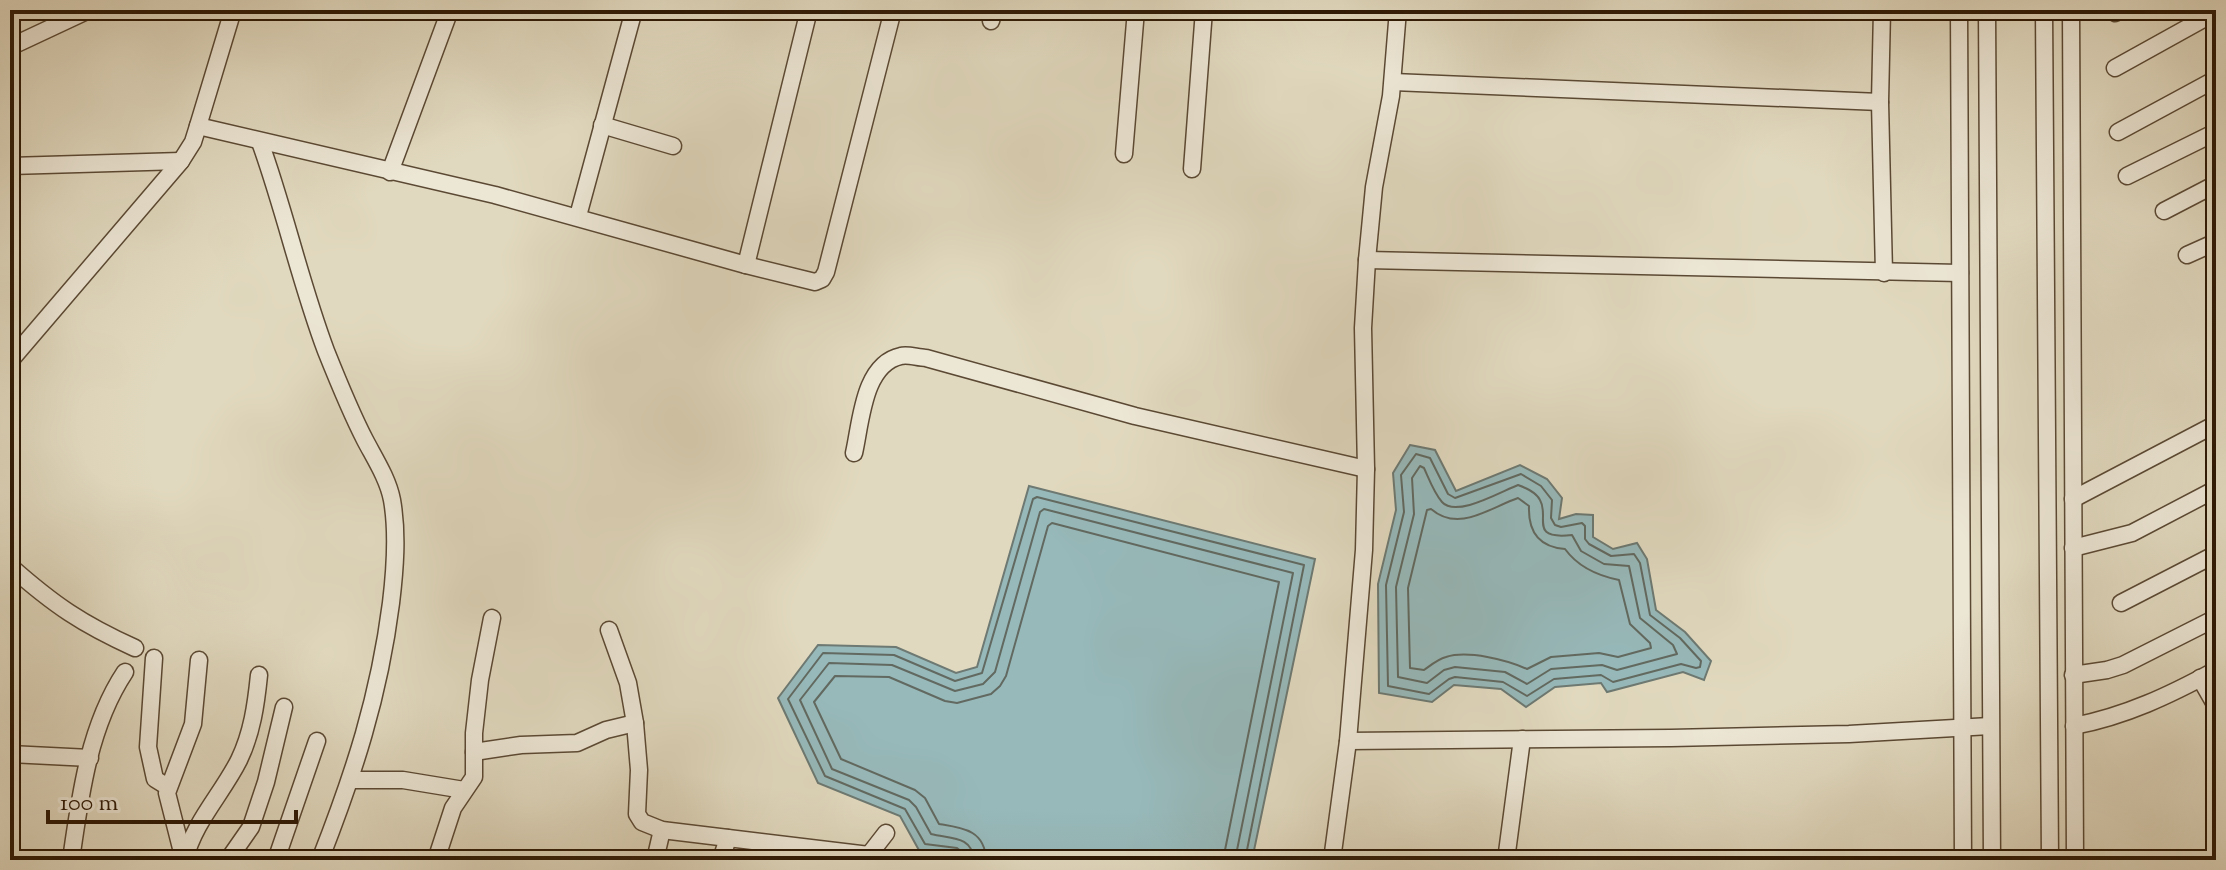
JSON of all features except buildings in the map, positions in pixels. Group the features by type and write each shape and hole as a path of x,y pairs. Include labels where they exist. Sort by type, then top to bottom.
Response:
{"street":[{"path":"10,47 89,10"},
{"path":"10,361 181,161 193,142 233,10"},
{"path":"390,172 450,10"},
{"path":"578,216 634,10"},
{"path":"746,265 809,10"},
{"path":"198,126 578,216 809,282 822,279 826,272 893,10"},
{"path":"1124,154 1136,10"},
{"path":"1192,169 1204,10"},
{"path":"1332,860 1348,741 1364,550 1366,469 1362,374 1367,260 1374,187 1393,82 1398,10"},
{"path":"1882,10 1880,102 1884,273"},
{"path":"1959,10 1963,860"},
{"path":"1987,10 1992,860"},
{"path":"2044,10 2050,860"},
{"path":"2071,10 2075,860"},
{"path":"2115,68 2216,12"},
{"path":"2118,132 2216,79"},
{"path":"1393,82 1880,102"},
{"path":"602,125 673,146"},
{"path":"2127,176 2216,132"},
{"path":"260,142 326,351 392,497 395,550 379,681 351,780 320,860"},
{"path":"10,166 181,161"},
{"path":"2164,211 2216,184"},
{"path":"2187,255 2216,242"},
{"path":"1367,260 1960,273"},
{"path":"854,453 870,383 883,364 902,356 926,358 1135,416 1366,469"},
{"path":"2073,499 2216,424"},
{"path":"2073,548 2132,533 2216,489"},
{"path":"2121,603 2216,554"},
{"path":"10,566 46,598 76,619 135,648"},
{"path":"436,860 453,808 474,777 480,680 492,618"},
{"path":"2073,675 2123,665 2216,618"},
{"path":"609,630 628,683 635,723 639,770 637,814 642,822 662,830 867,858 886,833"},
{"path":"154,658 148,747 155,779 168,787"},
{"path":"185,860 168,804 168,787 193,724 199,660"},
{"path":"2074,726 2116,717 2143,707 2216,670"},
{"path":"71,860 90,758 101,718 112,691 125,672"},
{"path":"185,860 200,822 238,761 252,730 259,675"},
{"path":"2200,678 2216,706"},
{"path":"228,860 245,838 254,818 284,707"},
{"path":"474,752 521,745 577,743 606,730 635,723"},
{"path":"1348,741 1849,734 1990,726"},
{"path":"1506,860 1522,739"},
{"path":"276,860 317,741"},
{"path":"10,754 90,758"},
{"path":"351,780 403,780 464,790"},
{"path":"655,860 662,830"},
{"path":"721,860 728,838"}],"water":[{"path":"1410,445 1435,450 1456,491 1520,465 1547,479 1562,498 1559,519 1576,514 1593,515 1593,537 1613,549 1637,543 1647,559 1656,610 1685,632 1711,661 1704,680 1683,672 1607,692 1601,683 1555,687 1526,707 1501,689 1454,685 1432,702 1379,693 1378,584 1396,510 1393,473"},
{"path":"1029,486 1315,559 1252,860 990,860 920,852 900,816 818,783 778,698 818,645 896,647 956,673 977,667"}]}
